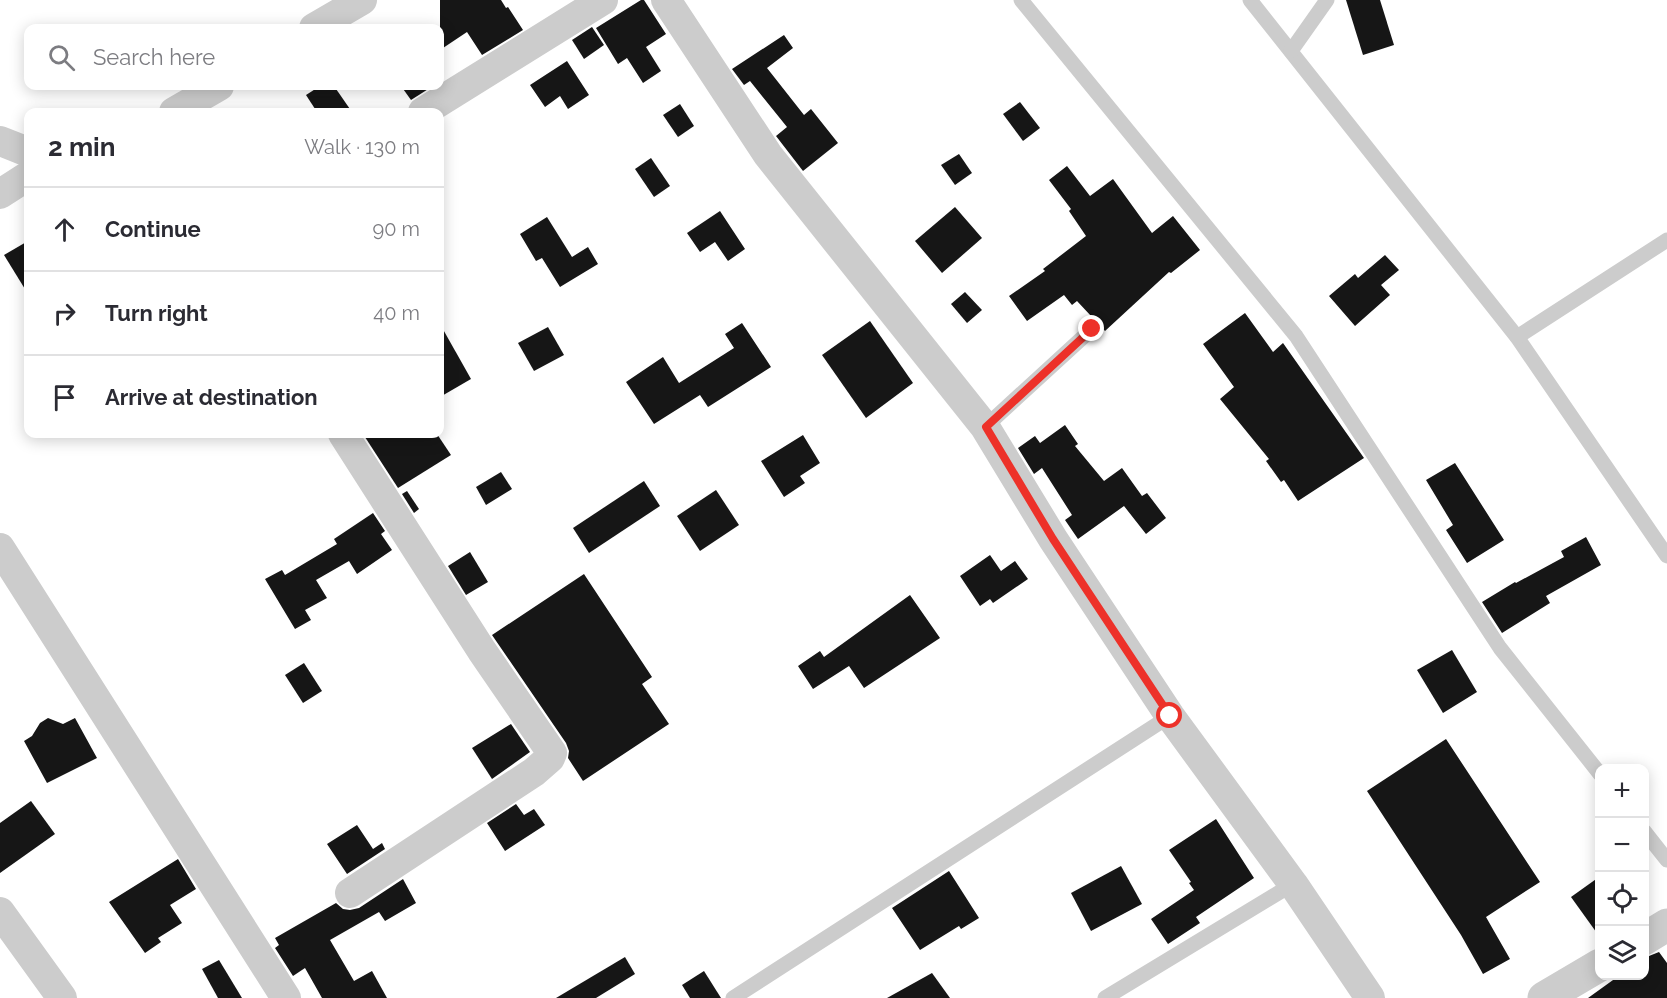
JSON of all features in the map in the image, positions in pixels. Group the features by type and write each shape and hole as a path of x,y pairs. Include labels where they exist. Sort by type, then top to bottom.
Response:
{"street":[{"path":"321,24 362,0"},
{"path":"429,108 603,0"},
{"path":"666,0 768,155 986,427 1053,539 1170,716 1293,884 1370,998"},
{"path":"181,108 212,90"},
{"path":"0,141 24,150"},
{"path":"0,194 24,179"},
{"path":"345,438 482,651 552,753 550,758 534,772 350,893"},
{"path":"0,548 286,998"},
{"path":"0,912 62,998"},
{"path":"1649,936 1667,925"},
{"path":"1544,998 1595,967"}],"lane":[{"path":"1021,0 1296,336 1500,648 1595,769"},
{"path":"1251,0 1517,337 1667,556"},
{"path":"1291,51 1327,0"},
{"path":"1517,337 1667,240"},
{"path":"986,427 1092,329"},
{"path":"733,998 1170,716"},
{"path":"1649,837 1667,860"},
{"path":"1105,998 1293,884"}],"building":[{"path":"440,0 501,0 523,30 482,55 467,32 444,47 444,24 440,24"},
{"path":"644,0 666,34 646,47 661,71 643,83 627,58 618,64 596,28"},
{"path":"1346,0 1380,0 1394,45 1363,55"},
{"path":"592,27 604,45 584,59 572,40"},
{"path":"784,35 793,48 767,68 804,115 811,109 838,143 803,171 776,136 787,127 750,81 744,85 732,69"},
{"path":"567,61 589,95 568,109 560,96 545,107 530,85"},
{"path":"314,90 337,90 349,108 314,108 306,95"},
{"path":"404,90 427,90 411,100"},
{"path":"1020,102 1040,128 1023,141 1003,114"},
{"path":"680,104 694,126 678,137 663,115"},
{"path":"959,154 972,173 955,185 941,165"},
{"path":"651,158 670,186 654,197 635,169"},
{"path":"1067,166 1090,196 1113,179 1152,233 1173,216 1200,250 1171,273 1169,272 1105,331 1077,301 1072,305 1064,295 1027,321 1009,296 1045,271 1043,269 1086,236 1069,211 1071,209 1049,180"},
{"path":"955,207 982,238 942,273 915,241"},
{"path":"720,211 745,249 728,261 715,242 700,252 687,233"},
{"path":"547,217 572,257 588,247 598,264 560,287 542,258 536,261 520,234"},
{"path":"24,243 24,288 4,255"},
{"path":"1385,255 1399,270 1381,285 1390,295 1355,326 1329,296 1355,274 1358,278"},
{"path":"965,292 982,310 967,323 951,304"},
{"path":"1245,313 1273,352 1283,343 1364,458 1298,501 1284,480 1281,482 1266,461 1269,459 1220,399 1234,387 1203,344"},
{"path":"870,321 913,383 866,418 822,355"},
{"path":"742,323 771,367 708,407 700,395 654,424 626,382 663,357 679,383 734,348 725,334"},
{"path":"548,327 564,355 534,371 518,343"},
{"path":"444,331 471,379 444,395"},
{"path":"1065,425 1078,444 1075,446 1104,481 1122,468 1142,496 1147,493 1166,518 1146,534 1124,506 1078,539 1065,520 1072,515 1042,468 1034,474 1018,448 1035,436 1040,443"},
{"path":"803,435 820,463 800,476 805,483 784,497 761,461"},
{"path":"366,438 440,438 451,455 398,488"},
{"path":"1455,463 1504,540 1467,563 1446,530 1453,525 1426,480"},
{"path":"501,472 512,489 486,505 476,487"},
{"path":"644,481 660,506 589,553 573,528"},
{"path":"716,490 739,525 700,551 677,516"},
{"path":"407,491 419,509 414,513 402,494"},
{"path":"373,513 385,531 381,534 392,550 357,574 349,561 316,580 327,598 305,610 311,620 295,629 265,579 282,570 285,575 337,544 334,539"},
{"path":"1586,537 1601,565 1546,596 1550,603 1502,633 1482,602 1564,557 1561,551"},
{"path":"470,552 488,582 466,595 448,566"},
{"path":"990,555 1001,571 1015,561 1028,579 993,603 990,599 980,606 960,576"},
{"path":"584,574 652,677 642,684 669,724 583,781 568,758 569,751 566,743 492,635"},
{"path":"910,595 940,638 864,688 849,666 813,689 798,666 820,651 824,657"},
{"path":"1452,650 1477,692 1443,713 1417,670"},
{"path":"304,663 322,691 303,703 285,675"},
{"path":"48,718 63,724 75,718 97,758 47,783 24,741 32,736 40,723"},
{"path":"511,724 530,752 492,779 472,748"},
{"path":"1446,739 1540,882 1486,917 1510,959 1483,974 1461,935 1367,791"},
{"path":"31,801 55,834 0,873 0,823"},
{"path":"516,804 524,815 534,809 545,825 505,851 487,823"},
{"path":"1216,819 1254,878 1196,917 1200,923 1168,944 1151,919 1194,890 1169,850"},
{"path":"357,825 373,849 382,843 385,849 347,874 327,844"},
{"path":"178,859 196,889 170,905 182,923 158,938 161,942 145,953 109,902"},
{"path":"1121,866 1142,904 1091,931 1071,893"},
{"path":"949,871 979,918 961,929 959,926 920,950 892,908"},
{"path":"403,879 416,903 385,921 379,912 330,940 354,981 372,971 387,998 322,998 305,968 293,976 275,948 279,945 275,938 336,903 343,909 359,908"},
{"path":"1595,880 1595,930 1571,897"},
{"path":"1659,952 1667,963 1667,998 1588,998 1613,980 1649,980 1649,956"},
{"path":"625,957 635,974 596,998 556,998"},
{"path":"219,960 242,998 218,998 202,969"},
{"path":"704,971 721,998 690,998 682,985"},
{"path":"932,973 950,998 887,998"}],"route":[{"path":"1092,329 986,427 1053,539 1170,716"}]}
